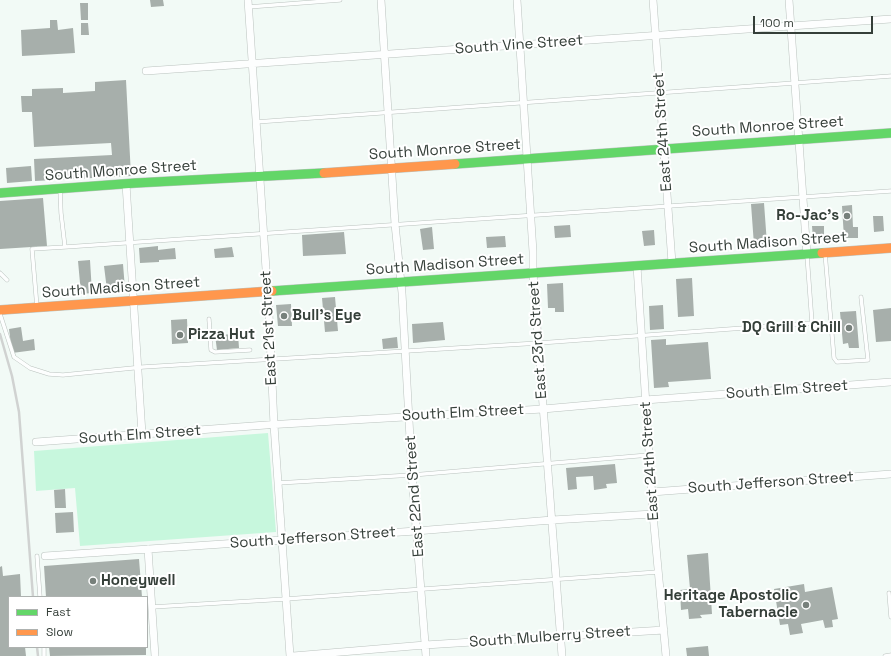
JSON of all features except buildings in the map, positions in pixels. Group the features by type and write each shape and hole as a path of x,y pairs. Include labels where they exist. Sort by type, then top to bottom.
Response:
{"main road":[{"name":"South Monroe Street","path":"0,193 126,184 260,177 891,132"},
{"name":"South Madison Street","path":"0,310 891,248"}],"street":[{"name":"East 22nd Street","path":"381,0 387,112 410,416 412,475 426,656"},
{"name":"East 23rd Street","path":"517,0 534,264 533,273 562,656"},
{"name":"East 24th Street","path":"653,0 672,263"},
{"path":"789,0 807,255"},
{"name":"East 21st Street","path":"248,4 268,292 274,425 291,656"},
{"name":"South Vine Street","path":"146,71 891,19"},
{"path":"126,184 142,434"},
{"name":"East 24th Street","path":"637,266 653,514 666,656"},
{"name":"South Elm Street","path":"36,442 410,416 543,409 891,382"},
{"name":"South Jefferson Street","path":"652,492 891,474"},
{"name":"South Jefferson Street","path":"45,556 653,514"},
{"path":"148,549 155,656"},
{"name":"South Mulberry Street","path":"291,656 425,645 664,630"}],"lane":[{"path":"248,4 340,0"},
{"path":"256,122 891,76"},
{"path":"60,189 65,247"},
{"path":"37,308 32,249 891,191"},
{"path":"825,253 834,358 837,362 868,360 861,297"},
{"path":"0,314 14,357 30,368 49,374 812,324 807,255"},
{"path":"0,273 7,280"},
{"path":"209,319 211,350 215,352 250,350"},
{"path":"278,483 412,475 649,455"},
{"path":"37,556 40,596"},
{"path":"152,607 286,599 658,572"},
{"path":"889,593 891,617"},
{"path":"885,656 891,655"}],"green space":[{"path":"268,433 276,532 80,546 75,488 36,491 34,451"}],"railway":[{"path":"0,334 12,376 19,412 33,596"},
{"path":"37,648 38,656"}],"traffic: fast":[{"path":"455,164 891,133"},
{"path":"0,193 136,183 324,173"},
{"path":"272,291 822,253"}],"traffic: slow":[{"path":"324,173 455,164"},
{"path":"822,253 891,248"},
{"path":"0,310 272,291"}],"place":[{"name":"Ro-Jac's","path":"847,216"},
{"name":"Bull's Eye","path":"284,316"},
{"name":"DQ Grill & Chill","path":"849,328"},
{"name":"Pizza Hut","path":"180,335"},
{"name":"Honeywell","path":"93,581"},
{"name":"Heritage Apostolic Tabernacle","path":"806,605"}]}
